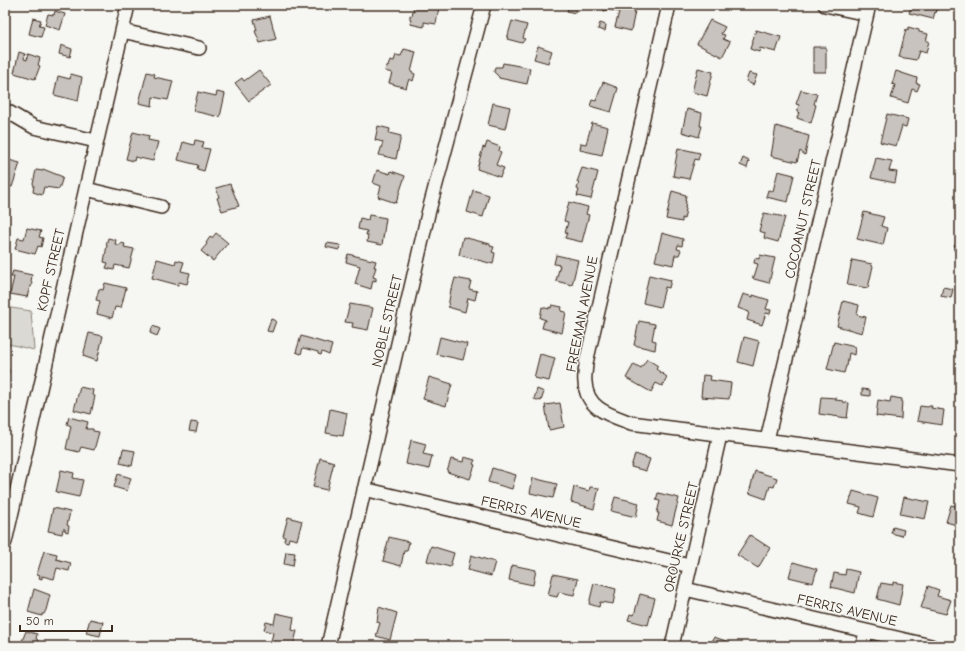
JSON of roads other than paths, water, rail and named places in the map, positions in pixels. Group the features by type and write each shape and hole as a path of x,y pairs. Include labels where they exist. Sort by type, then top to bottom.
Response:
{"street":[{"name":"KOPF STREET","path":"5,542 128,5"},
{"name":"NOBLE STREET","path":"328,646 428,214 484,5"},
{"name":"FREEMAN AVENUE","path":"669,5 586,363 585,383 590,401 607,414 631,423 960,465"},
{"path":"825,5 868,10"},
{"name":"COCOANUT STREET","path":"767,440 868,10"},
{"path":"122,30 199,48"},
{"path":"5,110 34,127 96,141"},
{"path":"86,189 160,207"},
{"name":"OROURKE STREET","path":"672,646 720,435"},
{"name":"FERRIS AVENUE","path":"364,489 690,566"},
{"name":"FERRIS AVENUE","path":"685,589 931,646"},
{"path":"862,646 866,631"}]}
